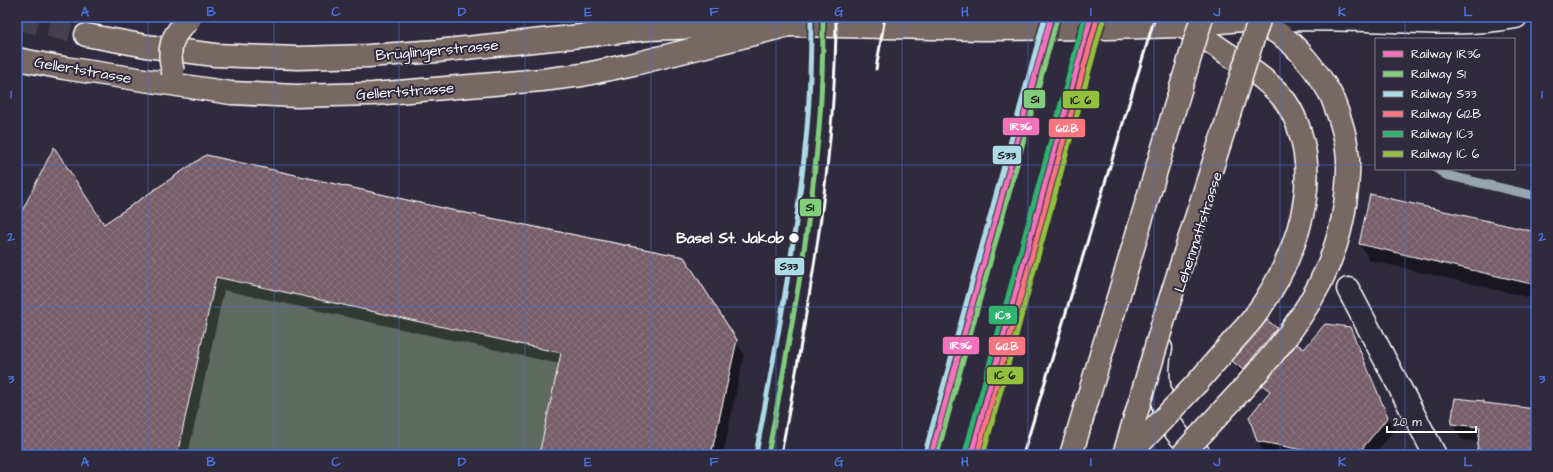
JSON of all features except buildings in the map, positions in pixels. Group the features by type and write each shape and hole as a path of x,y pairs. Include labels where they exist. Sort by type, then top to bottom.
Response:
{"main road":[{"name":"Gellertstrasse","path":"760,17 789,24 981,29 1180,26 1250,18"},
{"path":"1071,455 1202,17"},
{"path":"177,79 170,55 171,43 182,25 192,18"},
{"path":"1124,455 1250,18 1276,32 1294,46 1320,77 1331,95 1343,128 1349,164 1344,215 1336,246 1326,273 1308,307 1290,332 1243,389 1182,455"},
{"name":"Gellertstrasse","path":"17,59 64,68 177,79 231,93 297,96 373,94 542,80 582,75 638,64 789,24"},
{"name":"Brüglingerstrasse","path":"86,35 146,46 215,55 298,58 368,56 437,51 648,29 789,24"},
{"path":"1129,455 1197,383 1254,317 1282,272 1298,231 1305,200 1307,179 1306,160 1296,121 1286,102 1267,83 1228,54 1209,41 1180,26"}],"street":[{"name":"Gellertstrasse","path":"1250,18 1455,23 1492,21 1516,17"},
{"name":"Lehenmattstrasse","path":"1200,455 1188,445 1174,429 1165,411 1160,391 1158,370 1160,350 1240,103 1241,89 1238,75 1228,54"},
{"path":"1348,289 1435,455"}],"green space":[{"path":"206,155 456,211 684,257 737,340 711,455 53,455 104,224"}],"waterway":[{"path":"1438,170 1446,175 1536,196"}],"tunnel":[{"path":"17,18 86,35"}],"railway":[{"path":"781,455 810,292 825,182 835,72 836,17"},
{"path":"876,69 885,17"},
{"path":"1023,455 1155,17"}],"rail line":[{"name":"S33","path":"756,454 798,211 809,101 811,17"},
{"name":"S1","path":"768,455 810,211 820,115 823,17"},
{"name":"S33","path":"925,453 1045,17"},
{"name":"IR36","path":"931,455 1051,17"},
{"name":"IC3","path":"965,453 1085,17"},
{"name":"IR36","path":"971,455 1091,17"},
{"name":"S1","path":"937,455 1057,19"},
{"name":"612B","path":"977,455 1097,19"}],"transit line":[{"path":"983,455 1103,20"}],"place":[{"name":"Basel St. Jakob","path":"794,238"}]}
